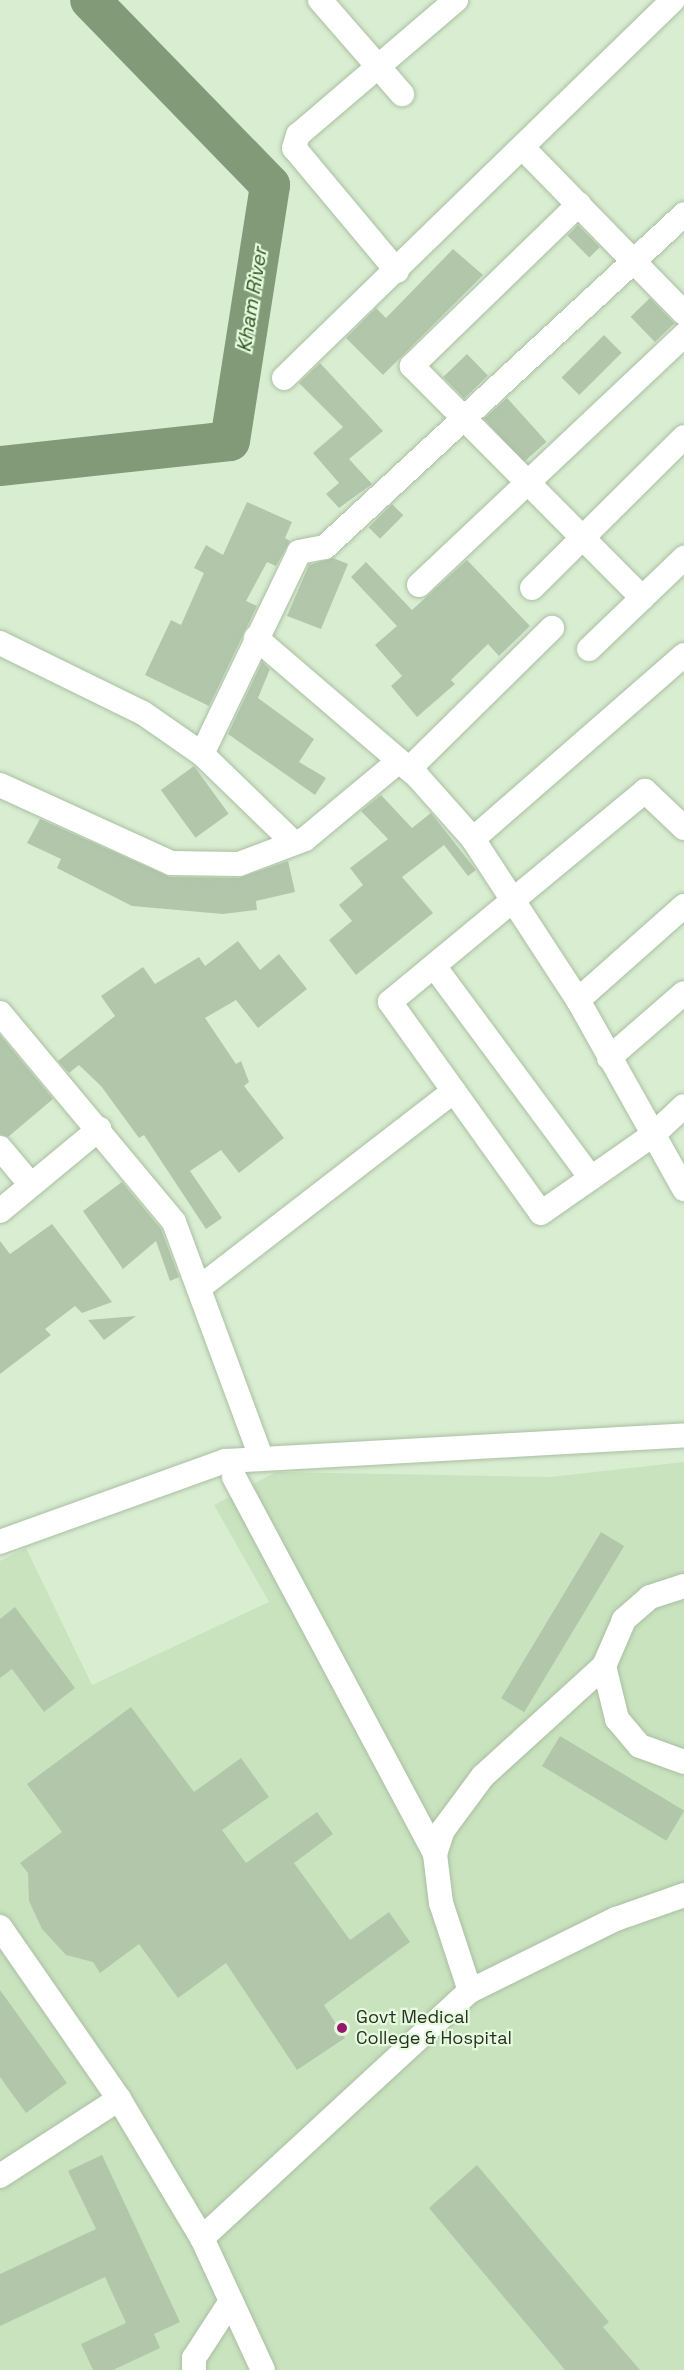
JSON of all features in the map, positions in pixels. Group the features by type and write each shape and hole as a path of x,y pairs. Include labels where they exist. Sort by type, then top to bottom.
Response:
{"street":[{"path":"320,0 402,94"},
{"path":"397,271 294,148 298,135 377,65 456,0"},
{"path":"284,378 525,149 673,0"},
{"path":"525,149 684,313"},
{"path":"579,204 412,361 413,370 642,598"},
{"path":"202,753 299,552 325,547 684,214"},
{"path":"419,585 684,335"},
{"path":"532,588 684,438"},
{"path":"590,649 684,558"},
{"path":"0,785 171,863 239,864 294,843 404,765 552,627"},
{"path":"256,638 404,765 473,839 517,899 578,1000 684,1189"},
{"path":"0,643 143,712 202,753 294,843"},
{"path":"473,839 684,656"},
{"path":"684,828 645,791 390,1002 541,1213 653,1135 684,1106"},
{"path":"578,1000 684,906"},
{"path":"434,966 591,1178"},
{"path":"609,1058 684,993"},
{"path":"0,1013 99,1129 174,1222 261,1457"},
{"path":"199,1288 454,1091"},
{"path":"0,1211 99,1129"},
{"path":"0,1148 31,1185"},
{"path":"0,1542 225,1461 261,1457 684,1435"},
{"path":"234,1477 435,1854 441,1903 470,1991"},
{"path":"435,1854 467,1794 604,1666 624,1620 650,1597 684,1586"},
{"path":"604,1666 617,1719 640,1746 684,1762"},
{"path":"202,2238 470,1991 616,1919 684,1895"},
{"path":"0,1927 119,2099 202,2238 263,2370"},
{"path":"0,2176 119,2099"},
{"path":"194,2370 194,2358 231,2301"}],"shaded area":[{"name":"Govt Medical College & Hospital","path":"684,1462 684,2370 0,2370 0,1561 26,1548 92,1685 269,1602 214,1505 276,1472 550,1477"}],"building":[{"path":"578,225 600,247 589,258 567,236"},
{"path":"453,249 483,275 383,375 346,338 376,308 386,318"},
{"path":"650,298 674,323 655,342 631,317"},
{"path":"604,335 622,353 579,395 562,377"},
{"path":"467,354 488,376 464,399 443,377"},
{"path":"320,363 383,431 349,459 372,484 339,508 326,494 339,483 313,453 343,427 299,383"},
{"path":"507,398 546,442 523,463 484,419"},
{"path":"247,502 292,522 285,538 290,541 276,566 267,562 246,601 257,606 209,706 145,675 171,620 181,625 204,573 194,568 206,545 223,555"},
{"path":"392,504 403,515 380,539 369,527"},
{"path":"333,558 348,564 321,629 287,616 309,565"},
{"path":"467,560 530,626 499,656 488,644 451,680 455,684 417,717 391,686 402,676 375,645 397,626 351,577 366,562 412,610"},
{"path":"262,662 270,669 258,698 314,739 299,762 326,778 315,795 228,734"},
{"path":"194,766 229,814 196,838 161,790"},
{"path":"381,795 412,828 431,813 476,870 468,876 444,845 402,877 433,913 356,975 329,940 352,921 339,905 363,885 350,868 388,839 361,811"},
{"path":"40,819 170,877 239,878 288,861 295,892 256,901 257,910 223,914 132,906 57,868 61,859 27,843"},
{"path":"238,941 260,970 279,954 307,989 258,1028 236,1000 205,1018 236,1064 241,1061 249,1082 244,1086 284,1138 239,1173 221,1150 190,1171 222,1218 206,1229 144,1135 139,1138 101,1086 79,1065 69,1073 58,1061 115,1016 101,996 143,967 155,984 199,957 205,966"},
{"path":"0,1035 53,1099 8,1137 0,1134"},
{"path":"122,1182 161,1229 179,1277 170,1281 156,1241 123,1269 83,1211"},
{"path":"52,1224 112,1302 82,1313 75,1306 45,1329 51,1335 0,1374 0,1241 10,1254"},
{"path":"136,1316 104,1340 88,1320"},
{"path":"601,1532 624,1546 524,1712 501,1698"},
{"path":"15,1607 75,1688 44,1712 12,1669 0,1678 0,1619"},
{"path":"131,1707 194,1792 241,1758 269,1797 222,1830 246,1863 317,1812 333,1834 294,1863 350,1940 389,1912 410,1942 324,2005 345,2038 297,2070 226,1963 178,1998 139,1944 100,1973 93,1962 66,1955 42,1929 29,1901 28,1873 20,1863 62,1832 27,1784"},
{"path":"560,1736 684,1811 666,1841 542,1766"},
{"path":"0,1990 67,2083 26,2113 0,2077"},
{"path":"102,2155 180,2322 154,2334 160,2348 113,2370 93,2370 81,2344 126,2323 105,2277 0,2326 0,2274 96,2229 68,2171"},
{"path":"477,2165 609,2322 603,2327 640,2370 565,2370 429,2208"}],"waterway":[{"name":"Kham River","path":"0,466 230,441 270,185 90,0"}],"place":[{"name":"Govt Medical College & Hospital","path":"342,2028"}]}
